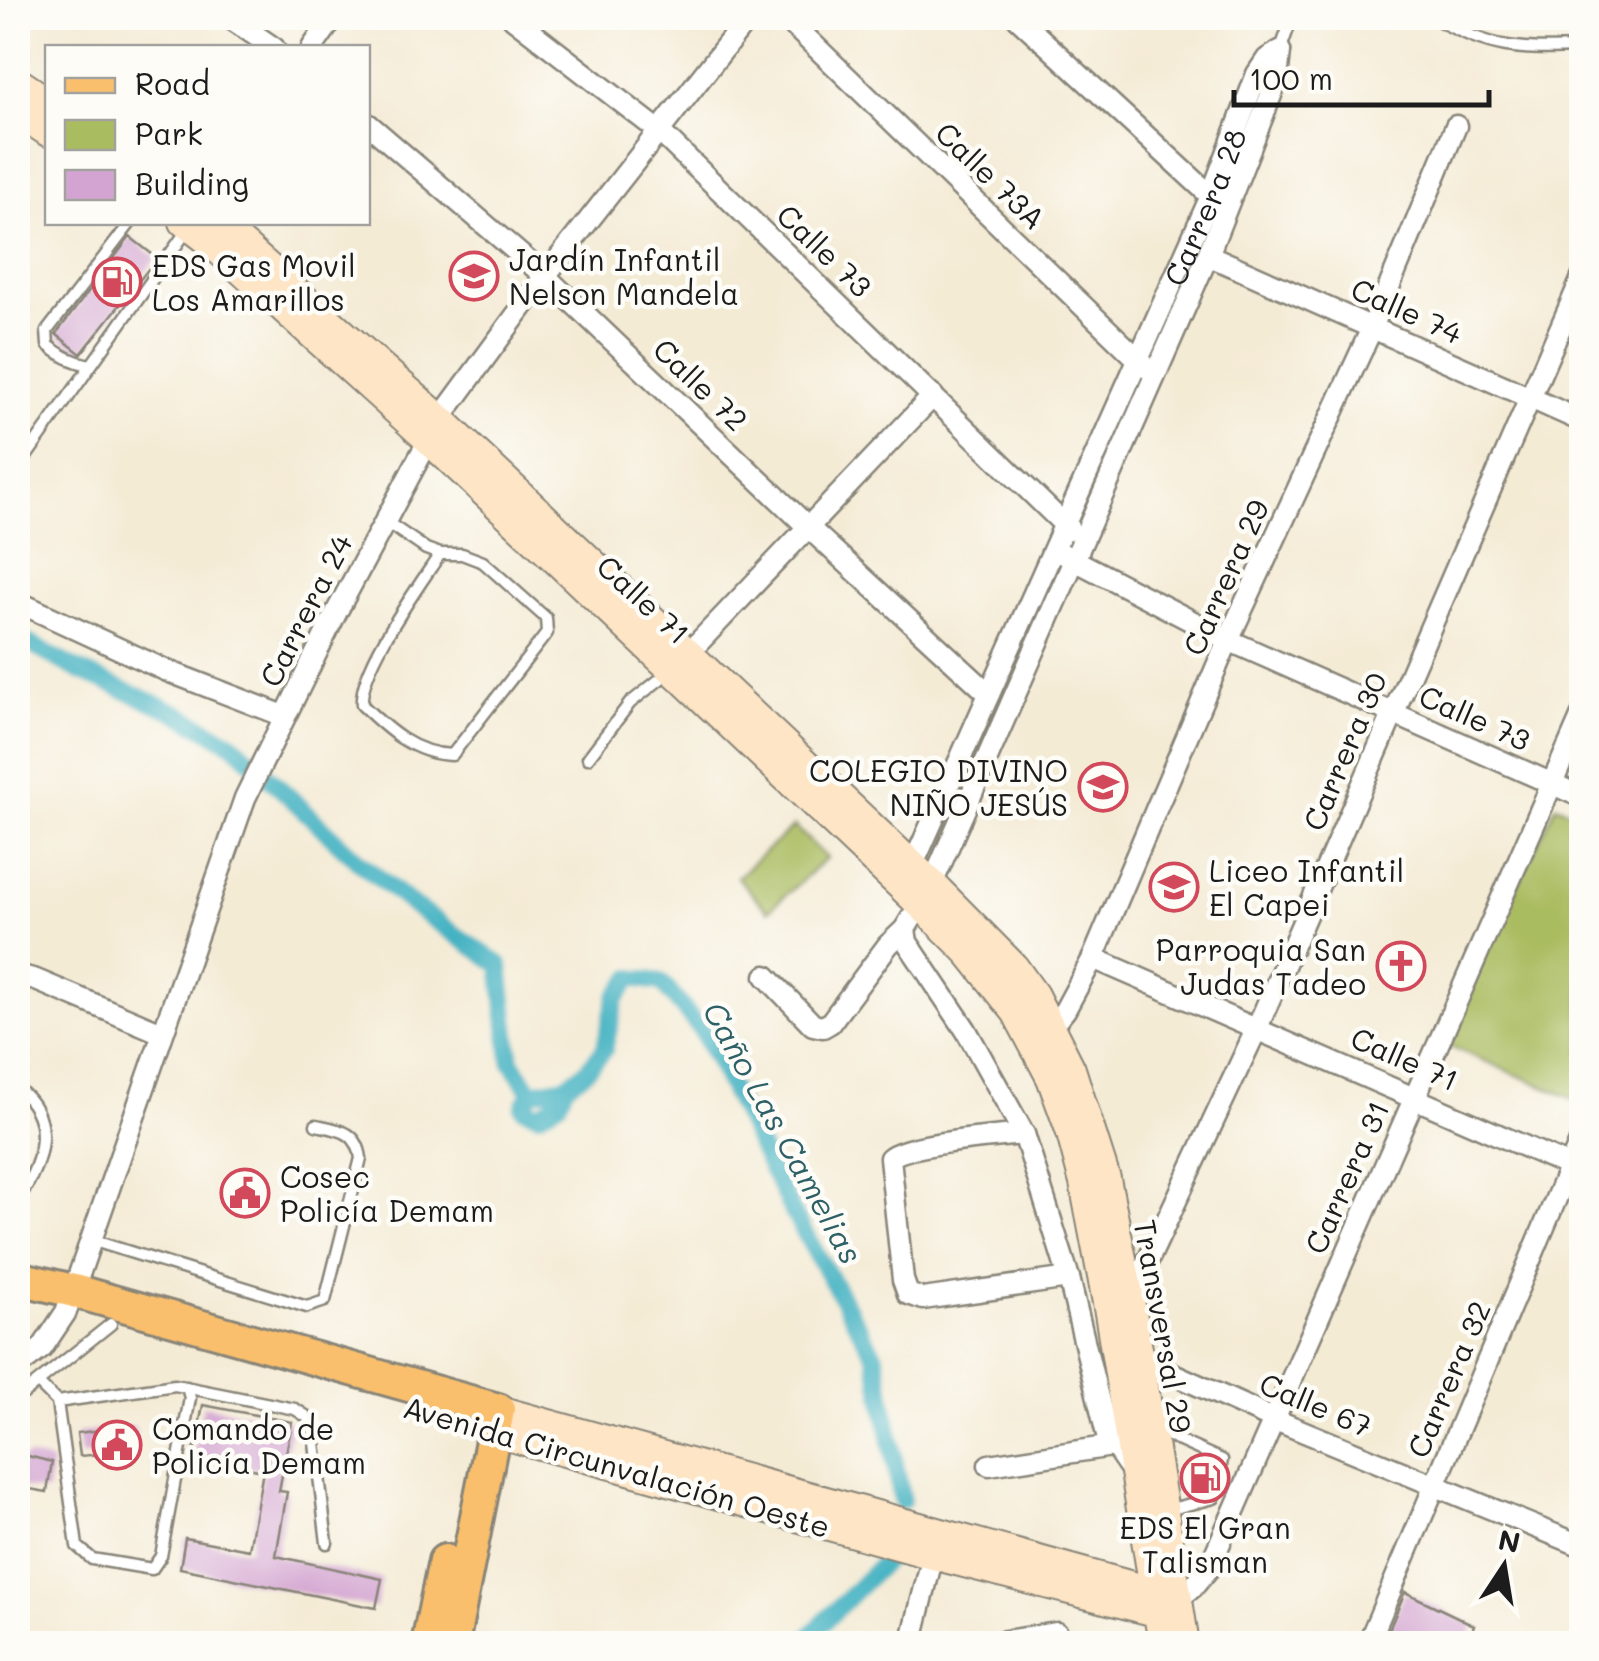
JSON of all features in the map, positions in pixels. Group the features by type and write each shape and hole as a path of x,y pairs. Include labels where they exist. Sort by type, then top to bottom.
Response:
{"main road":[{"path":"18,82 45,100"},
{"path":"18,112 45,130"},
{"name":"Calle 71","path":"197,225 434,429 917,886 1044,1036"},
{"name":"Transversal 29","path":"1044,1036 1090,1123 1130,1299 1148,1426 1150,1519"},
{"name":"Transversal 29","path":"1044,1036 1084,1184 1134,1474 1150,1519 1172,1614 1164,1644"},
{"name":"Avenida Circunvalación Oeste","path":"18,1278 111,1324 1095,1574 1172,1614"},
{"name":"Avenida Circunvalación Oeste","path":"18,1301 70,1301 485,1418 933,1555 1172,1614"},
{"path":"428,1644 485,1418"},
{"path":"452,1644 485,1418"},
{"path":"1095,1574 1118,1564 1150,1519"}],"street":[{"path":"230,18 270,45"},
{"path":"314,45 333,18"},
{"name":"Calle 73","path":"513,18 659,131 1082,540"},
{"name":"Carrera 24","path":"18,1366 42,1348 70,1301 245,798 434,429 544,276 748,18"},
{"name":"Calle 73A","path":"786,18 1155,375"},
{"path":"1018,18 1211,196"},
{"name":"Carrera 28","path":"917,886 989,694 1211,196 1257,74 1266,59 1280,51"},
{"name":"Carrera 28","path":"917,886 1074,561 1208,255 1276,80 1280,51"},
{"name":"Calle 72","path":"370,126 544,276 989,694"},
{"name":"Carrera 29","path":"1044,1036 1065,1010 1093,958 1228,640 1372,328 1456,126"},
{"name":"Calle 74","path":"1208,255 1582,421"},
{"name":"Carrera 30","path":"1130,1299 1257,1028 1582,278"},
{"path":"680,662 933,396"},
{"name":"Calle 73","path":"1054,548 1228,640 1582,798"},
{"path":"18,602 165,670 284,716"},
{"name":"Carrera 31","path":"1172,1614 1209,1568 1582,715"},
{"path":"917,886 905,929 907,942 966,1030 1024,1134 1069,1278 1112,1446 1134,1474"},
{"path":"766,976 813,1025 823,1027 905,929"},
{"name":"Calle 71","path":"1093,958 1575,1168"},
{"path":"18,976 162,1033"},
{"path":"1024,1134 921,1148 890,1158 903,1280 908,1294 922,1299 1069,1278"},
{"name":"Carrera 32","path":"1368,1644 1575,1168 1582,1137"},
{"name":"Calle 67","path":"1140,1359 1272,1419 1582,1546"},
{"path":"989,1466 1112,1446"},
{"path":"911,1644 933,1555"},
{"path":"986,1644 1057,1633"}],"lane":[{"path":"1280,51 1292,18"},
{"path":"1434,18 1462,34 1513,50 1582,48"},
{"path":"90,365 53,350 46,339 47,331 129,225"},
{"path":"18,468 194,225"},
{"path":"76,290 76,306"},
{"path":"105,325 119,325"},
{"path":"385,521 426,549 440,554 462,554 483,562 540,611 547,625 547,633 452,755 412,746 362,704 360,691 388,636 440,554"},
{"path":"588,758 630,703 680,662"},
{"path":"18,1090 36,1110 43,1134 35,1174 18,1200"},
{"path":"91,1240 307,1307 317,1306 326,1301 361,1158 359,1143 349,1132 316,1125"},
{"path":"18,1398 111,1324"},
{"path":"38,1384 57,1402 77,1546 92,1560 152,1569 161,1556 190,1398 187,1387"},
{"path":"57,1402 175,1385 295,1409 313,1426 327,1544"},
{"path":"1148,1426 1222,1460 1214,1498 1150,1519"}],"green space":[{"path":"1556,805 1581,815 1581,1102 1442,1043"},
{"path":"794,826 827,858 768,911 737,877"}],"building":[{"name":"EDS Gas Movil Los Amarillos","path":"130,237 157,258 81,354 56,334"},
{"path":"203,1405 292,1422 279,1491 287,1492 276,1556 382,1579 376,1608 180,1568 185,1538 249,1550 263,1471 193,1457"},
{"path":"135,1426 137,1448 116,1451 118,1459 103,1461 102,1454 80,1456 77,1433"},
{"path":"28,1456 52,1462 47,1492 18,1487 18,1460"},
{"name":"EDS El Gran Talisman","path":"1198,1460 1212,1465 1207,1491 1198,1493 1192,1492"},
{"path":"1405,1592 1474,1625 1468,1644 1383,1644"}],"waterway":[{"name":"Caño Las Camelias","path":"18,638 82,672 175,712 233,744 358,861 412,905 500,965 511,1061 531,1092 565,1086 584,1073 604,1050 616,998 631,978 661,982 702,1031 793,1213 875,1356 902,1501"},
{"path":"531,1092 523,1108 539,1114 559,1102 565,1086"},
{"name":"Caño Las Camelias","path":"802,1644 892,1554"}],"place":[{"name":"Jardín Infantil Nelson Mandela","path":"474,276"},
{"name":"EDS Gas Movil Los Amarillos","path":"117,282"},
{"name":"COLEGIO DIVINO NIÑO JESÚS","path":"1103,787"},
{"name":"Liceo Infantil El Capei","path":"1174,887"},
{"name":"Parroquia San Judas Tadeo","path":"1401,966"},
{"name":"Cosec Policía Demam","path":"245,1193"},
{"name":"Comando de Policía Demam","path":"117,1445"},
{"name":"EDS El Gran Talisman","path":"1205,1478"}]}
